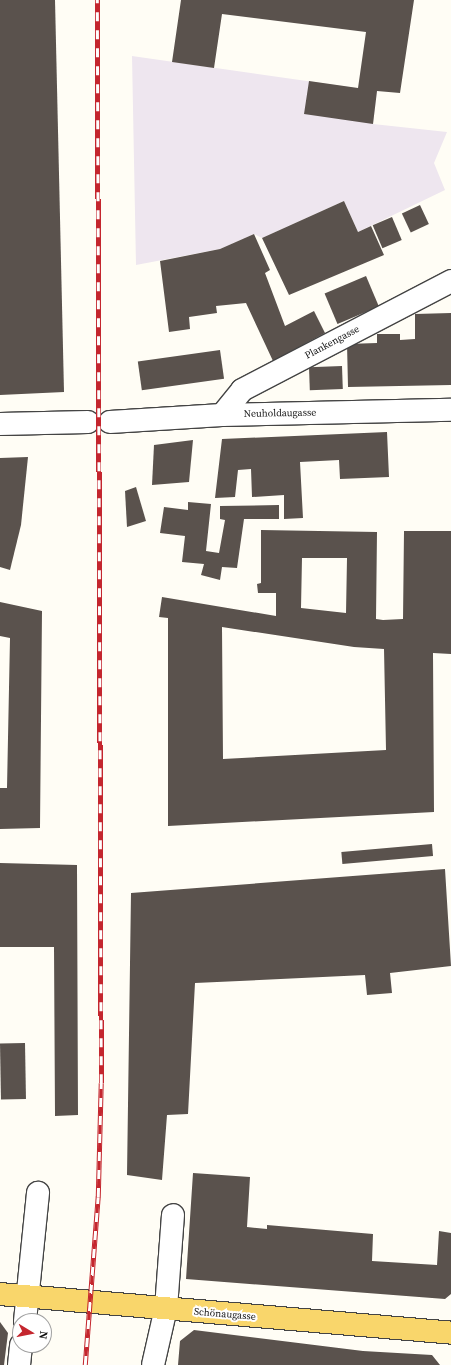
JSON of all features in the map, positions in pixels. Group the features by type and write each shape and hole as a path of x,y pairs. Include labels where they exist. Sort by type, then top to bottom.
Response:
{"main road":[{"name":"Schönaugasse","path":"0,1294 451,1333"}],"street":[{"name":"Plankengasse","path":"222,415 242,390 451,281"},
{"name":"Neuholdaugasse","path":"110,422 222,415 451,410"},
{"path":"0,424 88,422"},
{"path":"26,1313 38,1193"},
{"path":"153,1365 166,1308 173,1215"},
{"path":"19,1365 20,1353"}],"shaded area":[{"path":"132,56 377,91 373,124 447,132 434,163 445,190 358,232 344,201 262,238 254,234 220,249 136,265"}],"building":[{"path":"0,0 55,0 64,392 0,395"},
{"path":"181,0 414,0 400,93 377,91 373,124 304,114 309,81 358,88 366,32 222,14 214,68 172,62"},
{"path":"344,201 358,232 371,226 384,255 289,295 262,238"},
{"path":"420,205 429,224 411,232 402,213"},
{"path":"392,217 402,240 382,248 373,225"},
{"path":"254,234 270,270 265,273 285,326 314,311 325,333 273,361 246,303 216,306 217,313 189,317 190,329 169,332 160,261 220,249"},
{"path":"366,276 379,306 337,324 325,294"},
{"path":"451,313 451,385 348,387 347,344 377,343 377,334 400,334 400,340 415,339 415,314"},
{"path":"220,350 224,379 142,390 138,362"},
{"path":"342,366 343,389 310,390 309,367"},
{"path":"387,432 389,477 340,479 339,460 300,462 303,518 284,519 284,495 252,497 251,469 238,470 235,497 215,498 222,439"},
{"path":"193,440 189,482 152,485 154,445"},
{"path":"28,457 21,525 10,570 0,567 0,458"},
{"path":"136,487 146,521 127,527 125,491"},
{"path":"188,502 211,504 206,551 219,553 225,520 220,519 220,506 279,505 279,519 244,519 237,568 222,567 220,580 201,575 204,564 182,562 185,536 160,533 164,507 188,510"},
{"path":"261,530 377,532 376,619 403,619 404,531 451,531 451,654 433,653 434,812 168,826 168,618 159,617 162,597 276,616 276,593 258,593 257,584 261,583","holes":["302,558 347,558 346,613 301,608","222,627 354,647 384,649 386,750 223,759"]},
{"path":"0,602 42,611 40,828 0,829 0,788 7,788 10,638 0,636"},
{"path":"432,844 433,856 342,864 341,852"},
{"path":"0,863 77,865 78,1115 55,1116 54,947 0,947"},
{"path":"445,869 451,966 390,973 392,993 367,995 365,975 195,983 188,1114 167,1115 162,1180 127,1175 131,893"},
{"path":"0,1043 25,1043 26,1099 1,1099"},
{"path":"193,1173 250,1177 247,1227 267,1229 267,1225 373,1234 372,1261 437,1265 439,1231 451,1233 451,1294 445,1299 186,1279"},
{"path":"0,1322 8,1333 4,1365 0,1365"},
{"path":"194,1330 363,1351 432,1355 440,1365 178,1365 180,1341"}],"railway":[{"path":"85,1365 98,1197 101,1083 97,0"}]}
